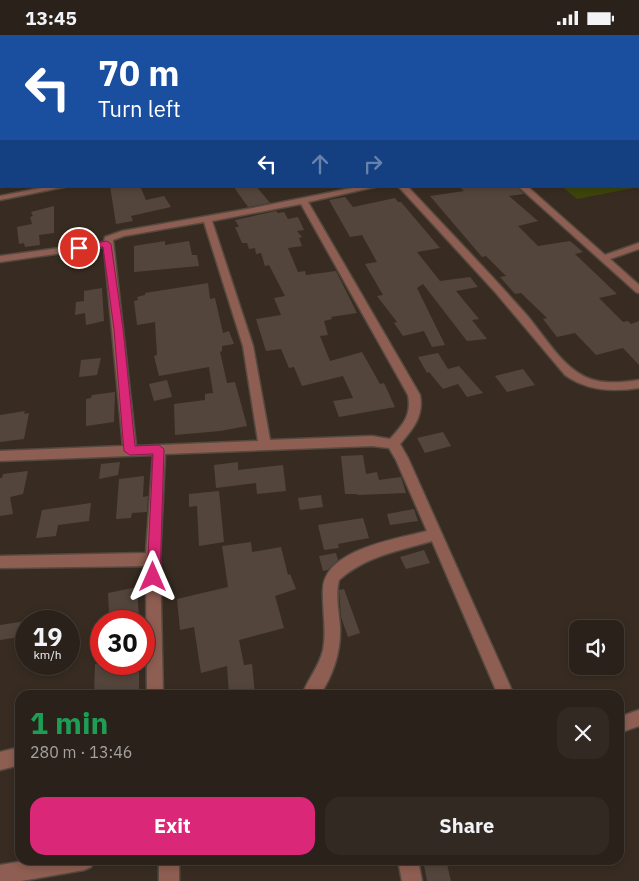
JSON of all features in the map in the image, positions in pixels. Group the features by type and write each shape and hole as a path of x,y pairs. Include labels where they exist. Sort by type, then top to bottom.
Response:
{"street":[{"path":"0,198 60,187"},
{"path":"130,451 118,329 107,244 110,237 370,187"},
{"path":"403,187 531,326 564,367 574,376 595,385 615,387 639,384"},
{"path":"523,187 639,290"},
{"path":"303,201 414,395 416,409 413,422 393,444"},
{"path":"207,219 248,346 265,445"},
{"path":"0,259 107,244"},
{"path":"604,258 639,246"},
{"path":"0,456 372,441 393,444 398,450 436,534 504,690"},
{"path":"155,690 153,559 159,449"},
{"path":"313,690 328,664 331,648 333,614 329,590 332,576 352,561 436,534"},
{"path":"0,562 153,559"},
{"path":"624,723 639,718"},
{"path":"0,761 15,757"},
{"path":"0,875 56,865"},
{"path":"169,865 169,881"},
{"path":"409,865 412,881"}],"green space":[{"path":"562,187 639,187 577,199"}],"building":[{"path":"110,187 140,187 146,200 164,196 171,207 131,216 133,221 116,224"},
{"path":"234,187 257,187 270,203 248,207"},
{"path":"460,187 517,187 524,194 509,196 538,221 518,226 538,246 570,241 583,252 575,254 617,294 599,298 623,322 628,321 631,324 639,321 639,365 623,348 596,355 575,333 557,337 543,319 547,318 521,293 515,294 500,277 506,276 486,256 482,257 430,196 464,191"},
{"path":"345,197 353,207 395,198 398,202 401,202 440,248 417,252 440,281 470,277 478,287 456,291 479,319 472,320 487,339 467,341 423,284 417,288 445,345 432,347 424,331 403,336 394,323 397,322 377,296 383,295 365,264 377,262 362,235 350,237 329,200"},
{"path":"54,206 54,233 39,235 40,245 25,247 24,243 19,244 17,227 32,224 30,217 33,216 31,212"},
{"path":"276,211 278,213 284,212 288,219 298,217 304,230 297,231 302,237 299,238 302,246 288,248 298,272 305,271 306,275 336,271 357,313 331,317 332,319 324,321 328,335 320,336 330,361 362,352 380,384 384,383 395,407 339,417 333,401 353,398 343,376 302,386 294,367 289,368 281,349 266,351 256,319 281,315 274,298 285,296 269,265 265,266 261,253 256,254 255,248 249,249 247,243 242,243 235,227 239,227 235,220"},
{"path":"165,241 165,245 189,241 192,255 197,255 199,266 134,272 134,246"},
{"path":"208,283 210,299 215,298 223,333 229,331 234,344 222,346 222,351 220,352 227,383 235,382 247,426 220,431 175,435 174,404 205,400 205,394 213,393 209,367 159,376 154,356 157,355 155,322 137,325 134,301 138,300 137,297 145,295 145,293"},
{"path":"102,288 104,321 86,325 85,313 75,315 76,302 84,301 84,291"},
{"path":"438,353 448,369 459,366 483,393 467,397 458,384 443,389 429,372 427,373 418,357"},
{"path":"101,358 97,375 79,377 81,360"},
{"path":"523,369 535,385 507,392 495,376"},
{"path":"167,380 172,397 154,401 149,384"},
{"path":"115,392 114,422 86,426 86,399 91,398 92,395"},
{"path":"25,411 24,414 29,413 24,439 0,442 0,415"},
{"path":"443,432 451,446 425,453 417,438"},
{"path":"363,455 366,474 377,472 379,480 401,477 406,493 345,494 341,456"},
{"path":"120,462 118,475 99,479 101,464"},
{"path":"238,462 238,470 283,465 286,491 257,494 256,483 216,488 214,465"},
{"path":"28,471 23,494 10,497 13,514 0,516 0,478 2,478 3,474"},
{"path":"144,476 143,497 148,496 147,512 132,513 131,518 116,519 119,479"},
{"path":"219,491 224,542 199,546 197,506 189,507 189,494"},
{"path":"321,495 323,507 300,510 298,498"},
{"path":"91,503 89,521 58,525 56,536 36,538 42,510"},
{"path":"414,509 418,521 390,525 387,514"},
{"path":"363,518 369,538 338,544 339,548 324,550 318,525"},
{"path":"251,542 252,552 281,547 288,575 290,574 296,589 275,596 284,628 239,640 244,665 252,664 255,690 229,690 227,666 201,673 194,627 180,630 177,599 228,587 222,546"},
{"path":"424,550 430,563 406,569 400,557"},
{"path":"336,553 338,560 328,570 323,571 319,556"},
{"path":"137,587 138,610 109,610 108,593"},
{"path":"344,589 360,633 348,637 341,617 339,590"},
{"path":"15,623 15,638 0,640 0,625"},
{"path":"95,675 139,675 139,690 94,690"},
{"path":"424,865 447,865 451,881 427,881"}],"route":[{"path":"79,248 107,244 118,329 130,451 159,449 153,577"}]}
